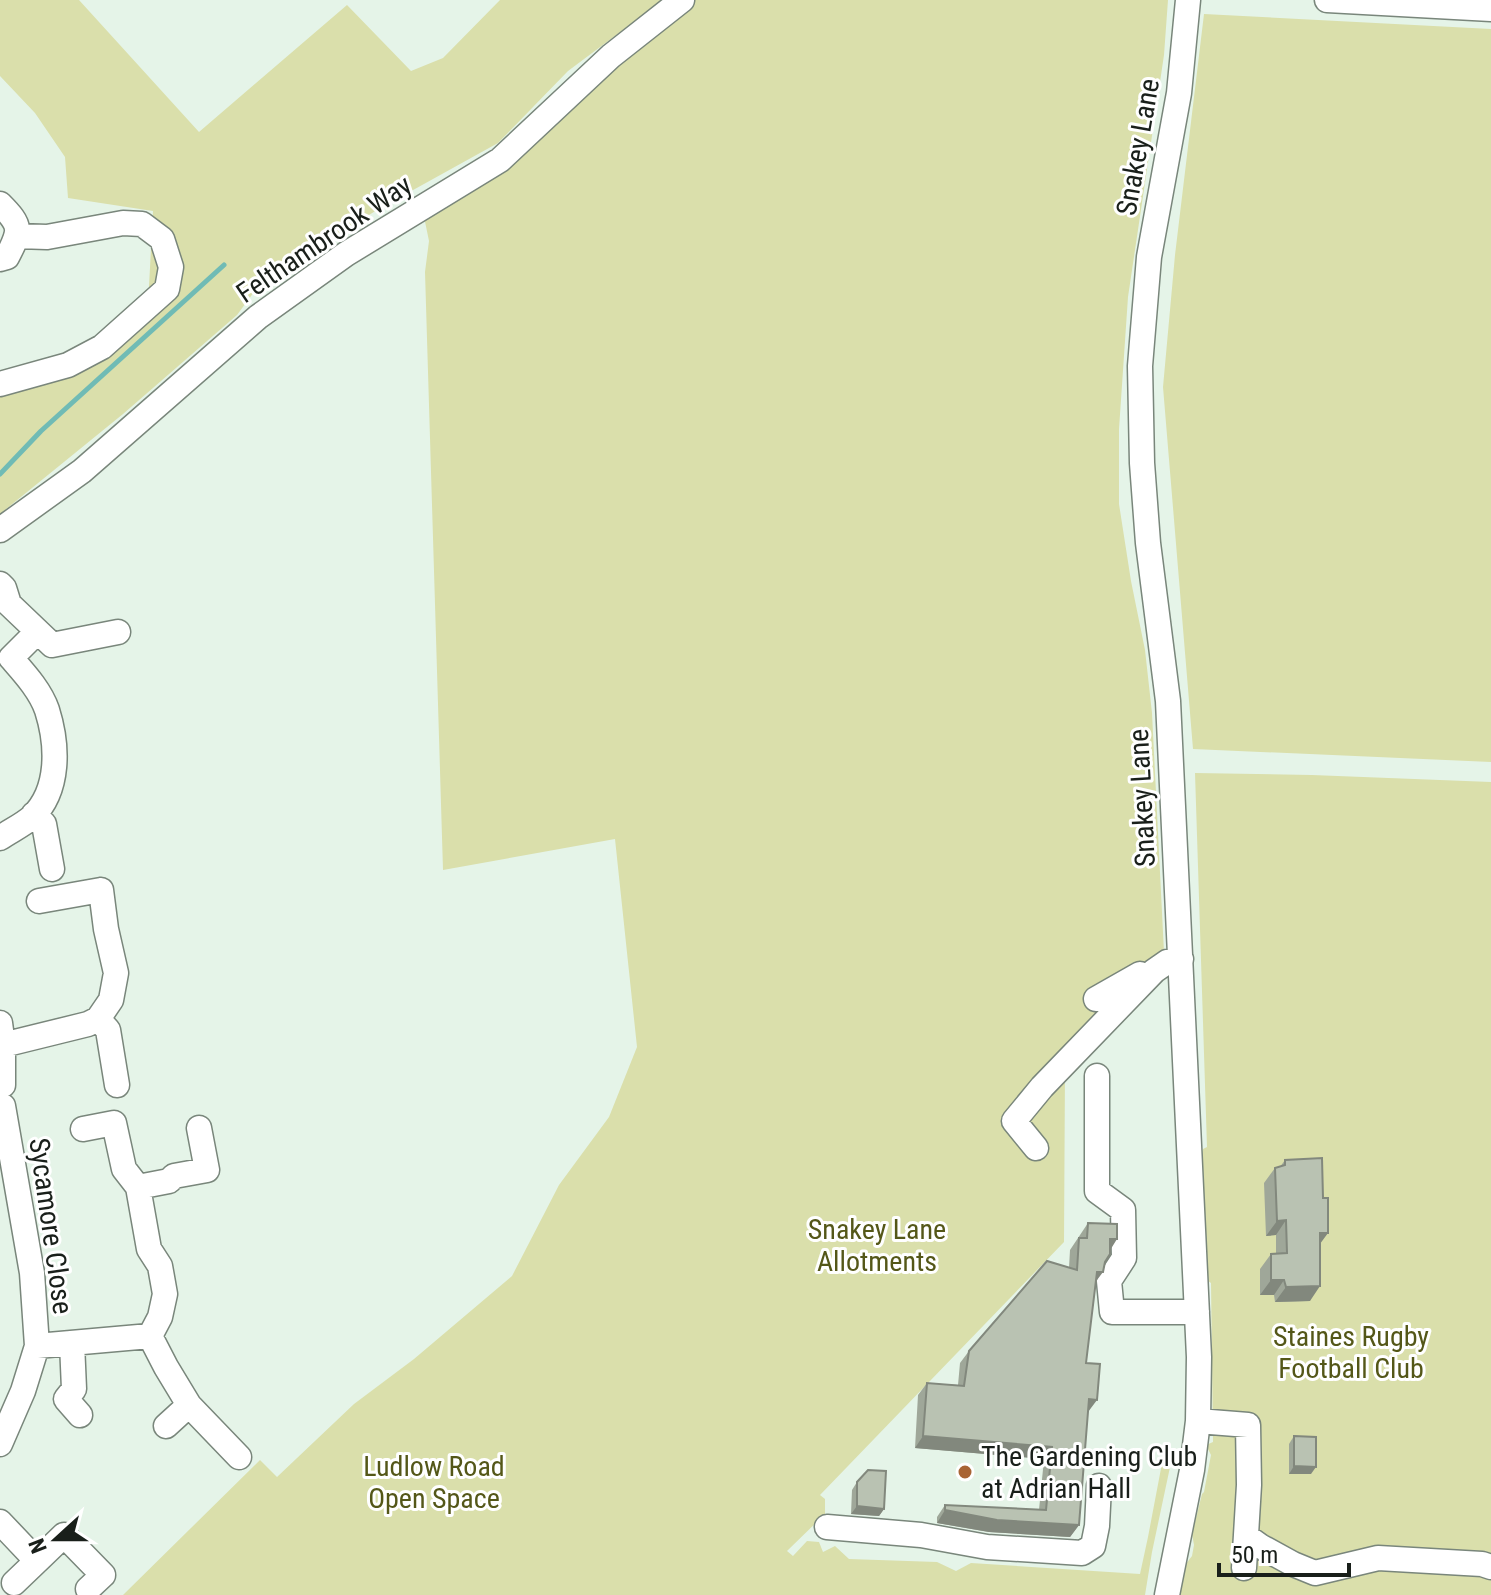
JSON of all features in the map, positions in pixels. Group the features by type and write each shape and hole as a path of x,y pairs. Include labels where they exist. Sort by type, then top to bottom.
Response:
{"street":[{"name":"Felthambrook Way","path":"0,530 82,471 258,317 346,254 500,160 611,56 682,0"},
{"name":"Snakey Lane","path":"1167,1595 1192,1470 1198,1421 1199,1357 1168,701 1147,529 1140,366 1149,257 1179,93 1188,0"},
{"path":"1327,0 1491,9"},
{"path":"0,204 14,219 17,236 7,257 0,259"},
{"path":"0,384 68,365 102,347 167,289 171,267 162,239 142,224 123,223 47,237 17,236"},
{"path":"0,584 9,604 52,645 118,632"},
{"path":"0,838 31,818 46,799 54,775 46,708 31,681 6,664 37,632"},
{"path":"34,814 44,824 52,869"},
{"path":"2,1034 88,1024 98,1019 111,1000 116,973 101,890 39,901"},
{"path":"1036,1148 1014,1121 1042,1087 1154,971 1167,962 1181,959"},
{"path":"1096,999 1137,974 1154,971"},
{"path":"98,1019 108,1030 117,1085"},
{"name":"Sycamore Close","path":"0,1444 23,1391 37,1346 32,1273 20,1209 10,1198 2,1034"},
{"path":"1097,1076 1097,1191 1123,1210 1124,1258 1109,1281 1112,1312 1197,1312"},
{"path":"83,1129 114,1123 124,1169 138,1187 149,1249 160,1266 165,1294 160,1317 150,1336"},
{"path":"138,1187 207,1170 199,1128"},
{"path":"37,1346 150,1336"},
{"path":"150,1336 189,1405 239,1457"},
{"path":"72,1343 74,1389 66,1399 80,1415"},
{"path":"166,1426 189,1405"},
{"path":"1198,1421 1248,1425 1249,1485 1244,1568"},
{"path":"827,1527 921,1535 987,1547 1082,1553 1093,1546 1099,1486"},
{"path":"0,1522 37,1561"},
{"path":"14,1583 64,1535 103,1575 88,1589"},
{"path":"1246,1536 1293,1564 1315,1573 1378,1558 1491,1567"}],"green space":[{"path":"0,0 79,0 199,132 347,5 411,71 443,58 500,0 663,0 568,71 498,143 377,210 262,281 237,315 123,414 0,514 0,380 147,324 153,211 68,198 65,157 35,113 0,76"},
{"path":"682,0 1168,0 1164,55 1128,297 1119,429 1119,504 1145,650 1152,713 1165,972 1065,1070 1064,1242 820,1495 825,1499 825,1514 787,1551 793,1556 807,1541 819,1542 823,1552 835,1546 849,1559 937,1562 956,1571 971,1563 1140,1574 1163,1458 1173,1453 1145,1595 123,1595 260,1460 277,1477 354,1404 414,1359 512,1276 559,1185 609,1117 637,1047 615,839 443,870 425,272 429,241 422,207"},
{"path":"1204,14 1491,29 1491,762 1193,749 1163,387 1175,255"},
{"name":"Staines Rugby Football Club","path":"1195,773 1491,782 1491,1595 1178,1595 1182,1569 1192,1556 1192,1534 1211,1455 1206,1445 1213,1442 1211,1283 1205,1279 1201,1211 1204,1197 1199,1179 1203,1149 1207,1147"}],"building":[{"path":"1322,1158 1323,1198 1328,1198 1328,1233 1320,1233 1320,1286 1286,1287 1284,1280 1271,1280 1271,1254 1287,1253 1286,1220 1277,1221 1275,1168 1285,1165 1285,1160"},
{"path":"1088,1223 1117,1224 1117,1239 1110,1239 1110,1254 1103,1272 1097,1272 1086,1363 1100,1364 1097,1400 1089,1399 1079,1525 997,1520 945,1510 945,1505 1046,1510 1052,1447 923,1436 927,1383 964,1386 969,1351 1047,1261 1077,1270 1079,1238 1087,1238"},
{"path":"1294,1436 1316,1437 1316,1467 1294,1466"},
{"path":"868,1470 886,1471 884,1509 857,1506 857,1482"}],"waterway":[{"path":"0,474 41,431 224,265"}],"place":[{"name":"The Gardening Club at Adrian Hall","path":"965,1472"}],"park label":[{"name":"Snakey Lane Allotments","path":"877,1245"},
{"name":"Ludlow Road Open Space","path":"434,1482"}]}
